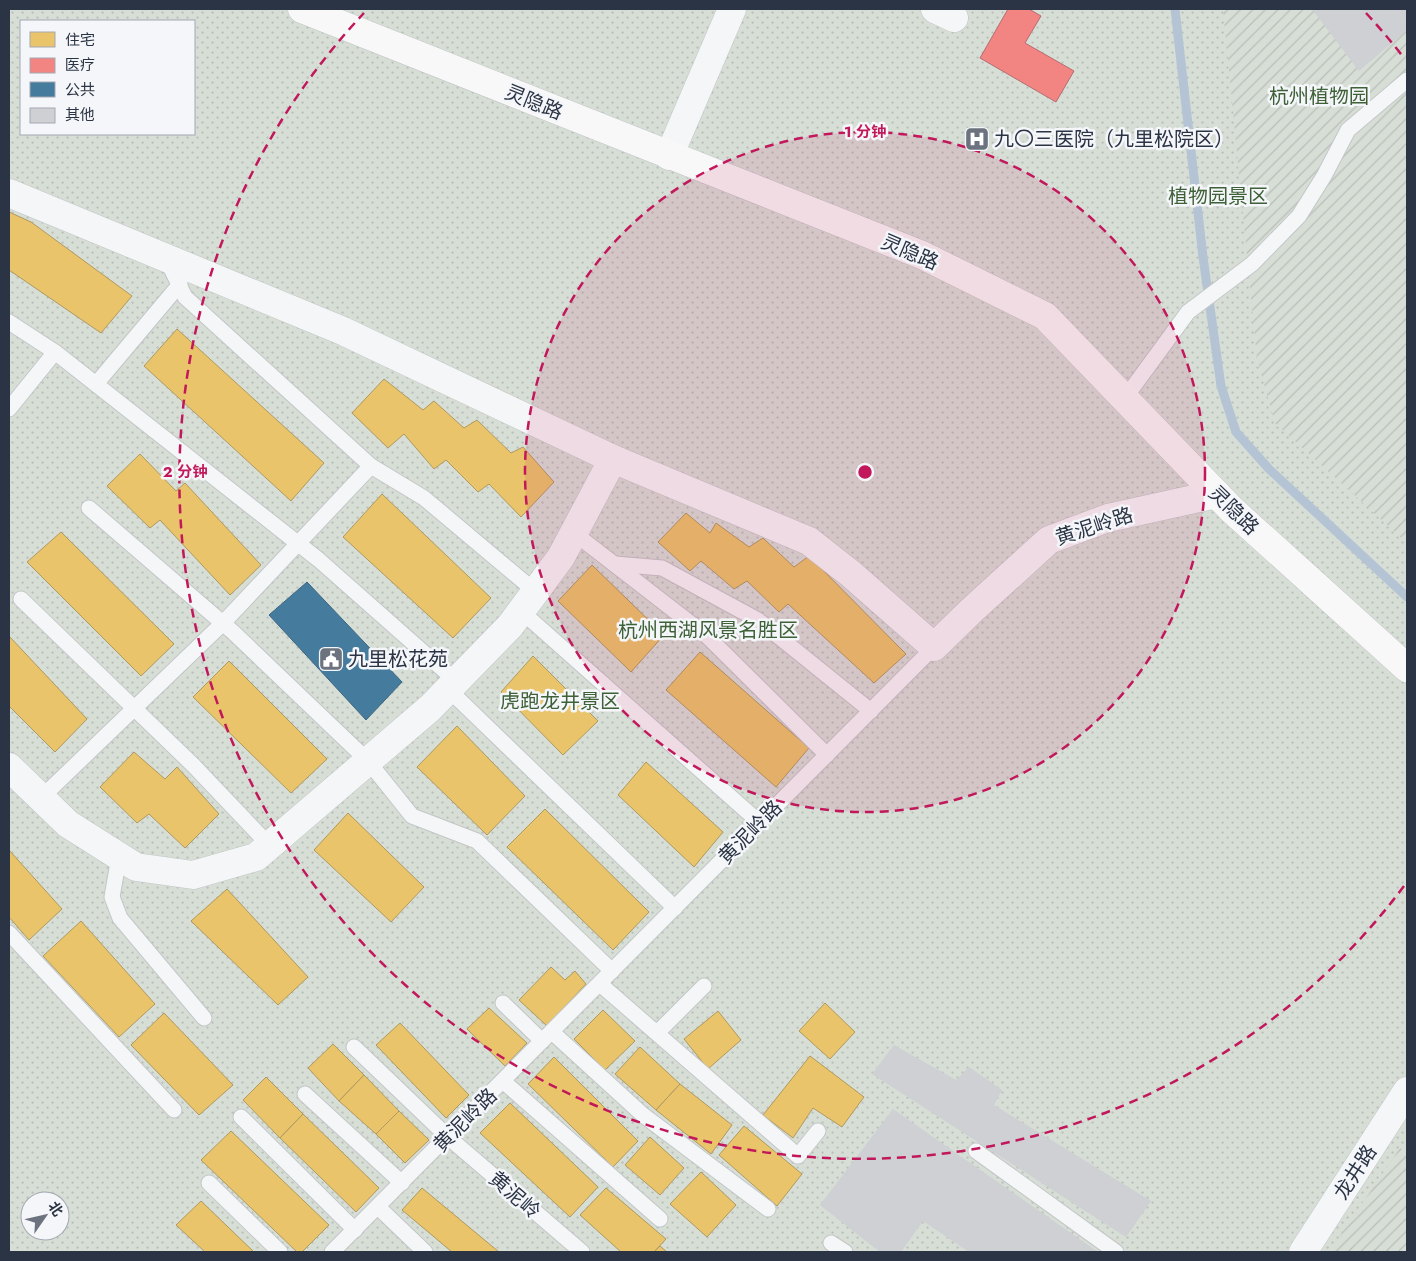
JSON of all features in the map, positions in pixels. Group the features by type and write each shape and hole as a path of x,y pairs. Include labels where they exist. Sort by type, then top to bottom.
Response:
{"main road":[{"name":"灵隐路","path":"302,9 922,255 1045,316 1217,494 1407,668"}],"street":[{"path":"669,156 732,9"},
{"path":"9,193 167,260 343,331 613,459 809,541 851,574 934,646"},
{"path":"9,767 68,824 136,867 193,875 256,857 430,708 510,626 561,558 613,459"},
{"name":"黄泥岭路","path":"934,646 1049,540 1108,518 1217,494"},
{"name":"龙井路","path":"1303,1252 1407,1091"}],"lane":[{"path":"1125,398 1188,312 1252,264 1299,216 1324,176 1348,130 1407,80"},
{"path":"167,260 185,297 371,466 424,498 760,823"},
{"path":"96,384 180,284"},
{"path":"9,322 55,352 319,560 452,685 676,908"},
{"path":"9,409 55,352"},
{"path":"41,798 223,623 371,466"},
{"path":"89,508 223,623 368,761 412,816 478,841 612,971"},
{"path":"574,533 707,636 827,755"},
{"path":"615,564 662,568 758,620 870,711"},
{"path":"21,599 194,766 270,846"},
{"name":"黄泥岭路","path":"332,1252 676,908 934,646"},
{"path":"119,857 112,897 120,918 204,1018"},
{"path":"9,933 174,1110"},
{"path":"600,984 798,1156 818,1131"},
{"path":"657,1033 704,986"},
{"path":"503,1003 547,1036 643,1115 768,1209"},
{"name":"黄泥岭","path":"354,1047 448,1137 582,1252"},
{"path":"503,1081 660,1219"},
{"path":"305,1094 402,1183"},
{"path":"241,1117 355,1230"},
{"path":"976,1151 1116,1252"},
{"path":"210,1183 280,1252"},
{"path":"378,1207 425,1252"},
{"path":"831,1243 844,1252"}],"green space":[{"name":"虎跑龙井景区","path":"9,9 1407,9 1407,1252 9,1252"},
{"name":"杭州植物园","path":"1223,9 1407,9 1407,543 1275,423 1257,359"},
{"path":"1400,1148 1407,1153 1407,1252 1329,1252"}],"building: 住宅":[{"path":"9,212 31,222 132,296 101,333 9,270"},
{"path":"177,329 324,463 291,501 144,366"},
{"path":"384,379 423,410 434,401 464,428 477,420 511,453 523,447 554,482 521,517 489,484 478,492 446,460 434,469 404,434 388,448 352,413"},
{"path":"140,454 176,491 185,483 261,565 230,595 160,520 150,528 107,486"},
{"path":"382,494 491,598 453,638 343,537"},
{"path":"686,513 710,533 716,523 749,547 763,538 794,567 809,556 906,654 874,683 788,604 779,612 747,581 734,589 701,561 690,571 658,542"},
{"path":"61,532 174,644 141,676 27,562"},
{"path":"592,565 664,635 631,672 558,601"},
{"path":"9,636 87,719 55,752 9,706"},
{"path":"700,652 809,748 776,787 666,690"},
{"path":"533,656 598,721 563,755 501,692"},
{"path":"229,661 327,759 291,793 193,697"},
{"path":"457,726 525,796 487,835 417,767"},
{"path":"134,752 165,779 177,767 219,814 185,848 149,814 137,823 100,787"},
{"path":"646,762 723,832 694,867 618,795"},
{"path":"545,809 649,912 613,950 507,847"},
{"path":"348,813 424,887 391,922 314,850"},
{"path":"9,850 62,909 29,940 9,917"},
{"path":"227,889 308,977 278,1005 191,921"},
{"path":"81,921 155,1004 119,1037 43,956"},
{"path":"551,967 565,980 575,971 586,984 547,1026 519,1000"},
{"path":"825,1003 855,1032 830,1059 799,1031"},
{"path":"489,1008 527,1043 505,1066 467,1029"},
{"path":"603,1010 635,1041 605,1070 574,1039"},
{"path":"718,1011 741,1040 708,1069 684,1039"},
{"path":"164,1013 233,1085 199,1115 131,1045"},
{"path":"400,1023 469,1095 446,1118 376,1045"},
{"path":"333,1044 364,1075 339,1101 308,1068"},
{"path":"640,1047 680,1084 656,1110 615,1074"},
{"path":"810,1056 864,1097 842,1127 813,1108 793,1138 763,1115"},
{"path":"554,1057 638,1141 613,1167 528,1084"},
{"path":"364,1075 399,1111 376,1134 339,1101"},
{"path":"266,1077 303,1114 280,1138 243,1100"},
{"path":"680,1084 732,1125 711,1154 656,1110"},
{"path":"510,1103 598,1187 570,1217 480,1133"},
{"path":"399,1111 429,1140 405,1163 376,1134"},
{"path":"303,1114 379,1188 356,1212 280,1138"},
{"path":"744,1126 802,1174 777,1206 719,1155"},
{"path":"231,1131 329,1225 302,1252 297,1252 201,1160"},
{"path":"650,1137 684,1168 660,1195 625,1165"},
{"path":"701,1172 736,1205 707,1237 670,1204"},
{"path":"422,1188 499,1252 452,1252 402,1210"},
{"path":"606,1188 666,1239 654,1252 621,1252 580,1215"},
{"path":"201,1201 254,1252 205,1252 176,1225"},
{"path":"660,1246 667,1252 654,1252"}],"building: 医疗":[{"path":"1008,9 1029,9 1041,16 1025,43 1074,71 1056,102 980,58"}],"building: 公共":[{"path":"307,582 402,682 366,720 269,615"}],"building: 其他":[{"path":"1312,9 1407,9 1407,30 1359,71"},
{"path":"894,1045 956,1080 969,1067 1002,1090 994,1105 1151,1201 1126,1237 872,1074"},
{"path":"893,1109 1098,1252 969,1252 923,1221 901,1252 880,1252 820,1205"}],"waterway":[{"path":"1175,9 1203,257 1221,386 1236,432 1269,469 1407,597"}],"place":[{"name":"九〇三医院（九里松院区）","path":"977,139"},
{"name":"九里松花苑","path":"331,659"}],"park label":[{"name":"植物园景区","path":"1218,196"},
{"name":"杭州西湖风景名胜区","path":"708,630"}]}
